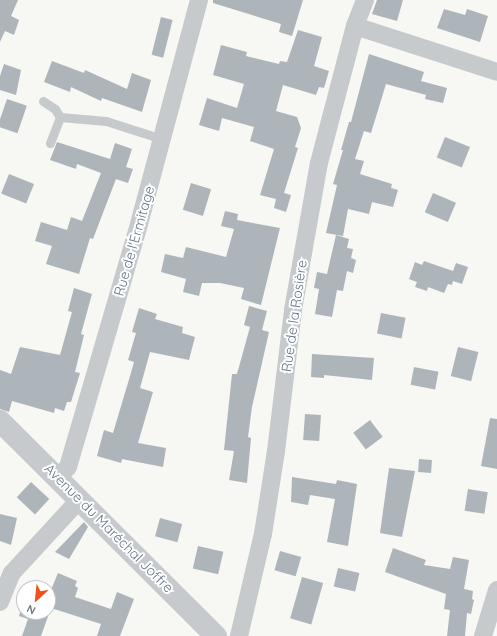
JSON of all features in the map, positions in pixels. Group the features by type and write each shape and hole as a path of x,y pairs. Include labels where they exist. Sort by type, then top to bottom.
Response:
{"street":[{"name":"Rue de l'Ermitage","path":"59,477 68,467 162,139 199,0"},
{"name":"Rue de la Rosière","path":"239,636 263,534 276,451 293,310 319,163 356,26 365,0"},
{"path":"356,26 497,72"},
{"name":"Avenue du Maréchal Joffre","path":"0,421 59,477 216,636"},
{"path":"0,602 12,573 80,498"},
{"path":"483,636 497,590"}],"lane":[{"path":"43,101 55,109 60,117"},
{"path":"60,117 106,121 162,139"},
{"path":"50,143 60,117"}],"building":[{"path":"0,0 18,0 11,16 19,20 14,35 5,31 0,42"},
{"path":"213,0 303,0 292,36 279,32 281,24 213,3"},
{"path":"377,0 403,0 397,21 372,14"},
{"path":"444,9 465,15 467,9 488,16 480,42 437,28"},
{"path":"161,17 173,20 163,58 152,55"},
{"path":"298,30 322,37 314,66 329,71 324,88 319,87 316,95 283,85 276,111 297,117 301,128 295,147 298,148 284,193 291,195 286,212 274,208 276,199 260,195 274,149 250,141 254,127 222,118 219,131 199,125 207,98 237,108 244,84 213,75 221,45 247,52 246,56 279,64 280,61 287,62"},
{"path":"369,54 424,72 421,81 447,88 443,103 425,99 426,95 386,84 371,133 364,131 355,159 364,161 360,174 392,184 391,188 398,190 393,207 372,202 369,214 348,209 343,236 326,233 337,185 333,184 343,150 341,150 349,122 351,122"},
{"path":"52,61 84,73 85,70 127,89 132,73 151,80 142,112 102,98 101,101 71,87 70,92 44,82"},
{"path":"4,64 21,70 16,95 0,90 0,76"},
{"path":"7,99 27,106 17,133 0,127 0,119"},
{"path":"445,137 470,147 462,168 437,157"},
{"path":"57,142 110,159 115,143 132,149 126,167 133,169 128,183 116,179 93,239 90,238 79,274 46,264 52,246 35,241 41,222 67,230 71,217 82,221 101,173 77,164 76,169 50,160"},
{"path":"9,174 34,184 26,204 1,193"},
{"path":"191,183 211,189 203,216 183,210"},
{"path":"433,193 456,203 448,222 425,212"},
{"path":"225,211 238,214 237,220 280,228 261,305 241,299 244,288 220,283 202,283 199,296 183,292 186,279 161,272 165,254 183,258 186,247 226,257 234,229 221,226"},
{"path":"336,235 349,239 347,248 353,249 351,258 356,260 353,273 347,271 343,291 337,290 332,317 315,314 319,289 314,288 317,272 327,274"},
{"path":"424,261 453,271 456,263 468,267 462,284 453,281 452,285 448,284 444,293 428,287 427,291 415,287 417,282 409,279 415,262 422,265"},
{"path":"74,288 92,294 81,334 84,335 75,372 80,373 71,402 67,402 64,411 55,408 54,413 12,401 9,412 0,409 0,370 11,374 20,347 60,355 72,312 68,311"},
{"path":"249,306 267,311 262,330 269,332 252,407 248,437 251,438 247,483 229,480 234,451 224,450 232,374 237,374 250,327 244,325"},
{"path":"139,308 157,314 155,319 183,327 182,333 195,337 189,360 150,352 140,388 153,392 138,443 166,448 163,467 122,459 121,463 97,456 104,430 113,433 134,362 128,360 136,333 132,332"},
{"path":"381,313 406,318 402,338 377,334"},
{"path":"458,347 478,352 471,381 451,376"},
{"path":"312,354 374,358 372,380 324,375 324,378 311,377"},
{"path":"414,367 439,372 435,389 411,385"},
{"path":"305,414 321,415 319,441 303,440"},
{"path":"490,418 497,419 497,469 481,466"},
{"path":"370,420 383,437 366,449 353,433"},
{"path":"419,459 432,460 431,473 418,472"},
{"path":"389,468 415,471 402,537 380,533"},
{"path":"292,477 336,484 337,480 357,484 348,546 327,542 335,499 310,495 308,505 291,502"},
{"path":"31,482 49,499 35,514 17,497"},
{"path":"468,489 488,492 484,514 465,511"},
{"path":"0,514 17,518 11,545 0,541"},
{"path":"160,518 182,524 177,542 155,536"},
{"path":"84,522 88,527 69,559 55,552"},
{"path":"198,546 223,552 218,574 193,568"},
{"path":"393,548 426,560 424,565 450,569 453,557 469,560 464,589 473,591 472,599 474,600 471,614 467,613 465,636 447,636 450,610 444,609 446,594 385,572"},
{"path":"280,551 301,557 296,576 274,570"},
{"path":"338,568 359,573 355,591 334,587"},
{"path":"58,573 77,581 75,586 78,588 75,597 111,609 117,592 134,599 120,636 97,636 101,624 56,610 55,580"},
{"path":"302,577 323,583 311,624 290,618"},
{"path":"28,620 47,620 41,636 22,636"}]}
